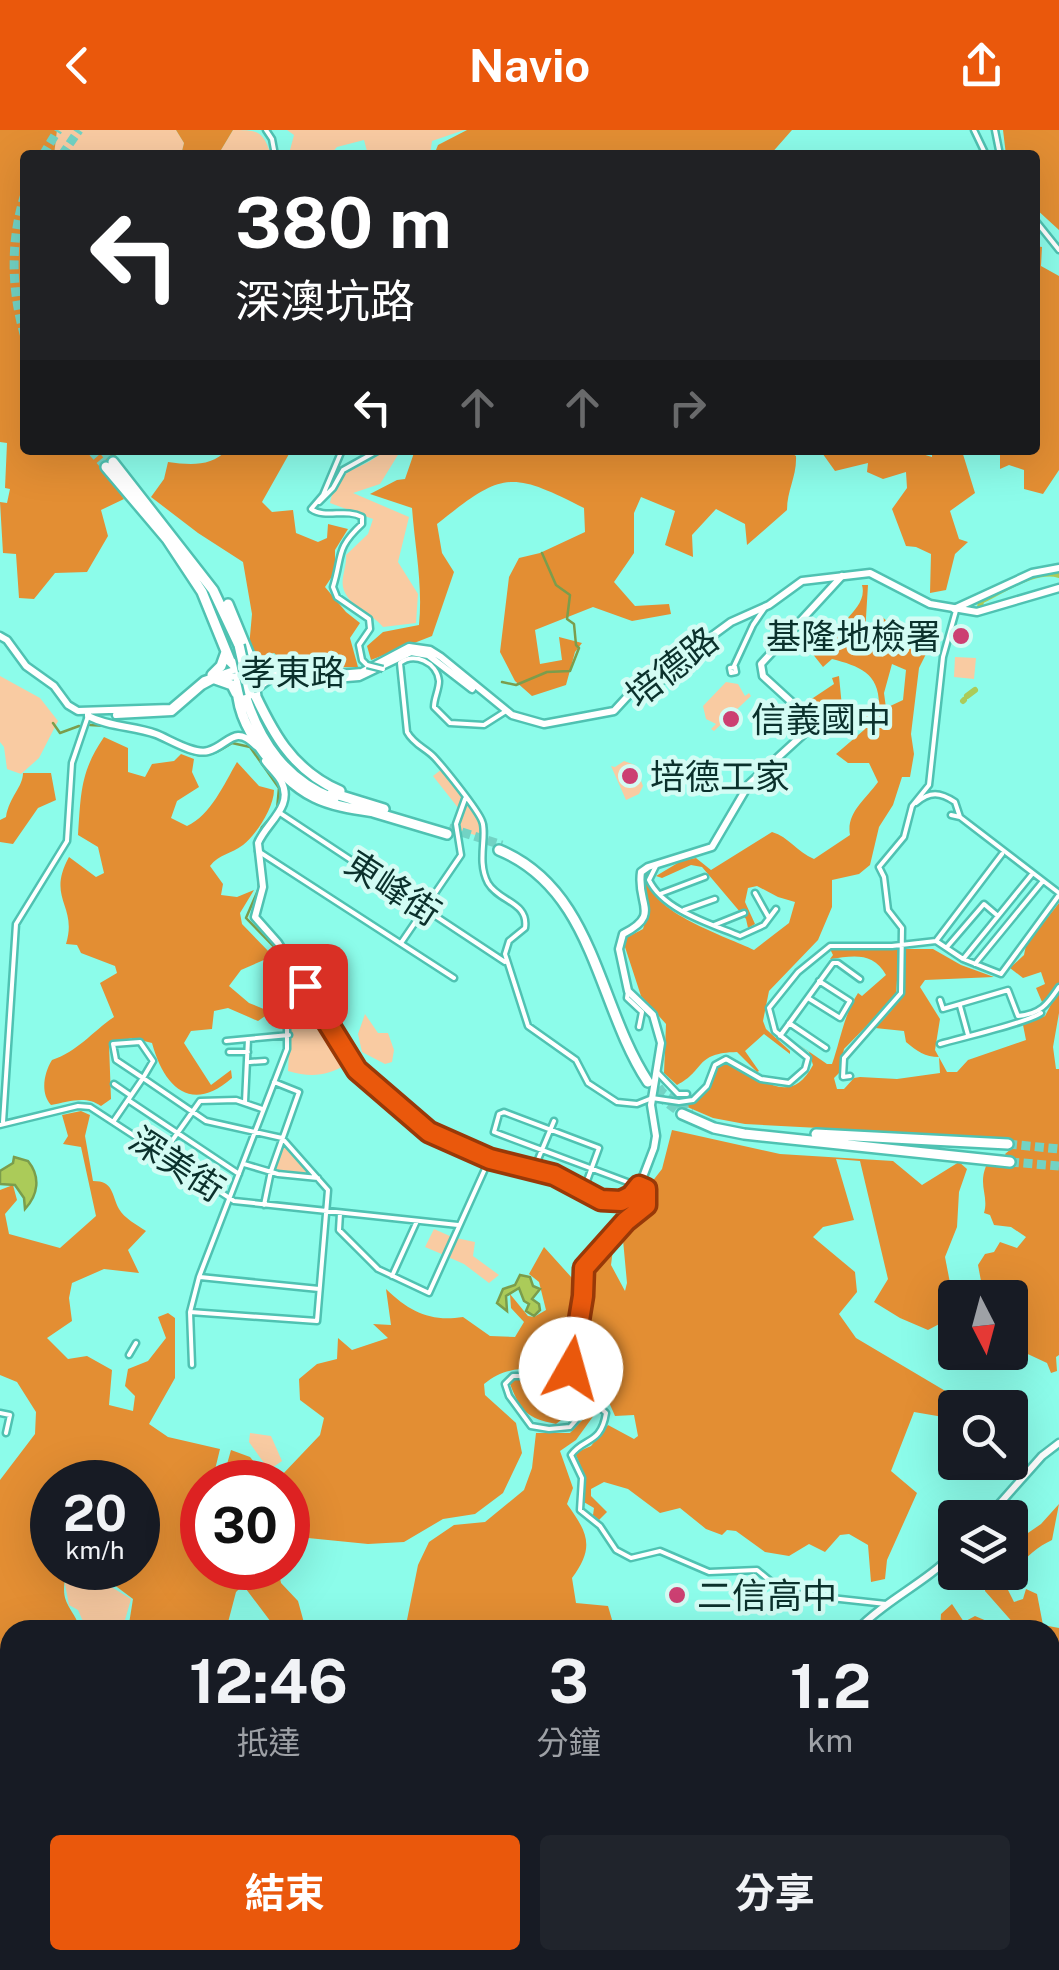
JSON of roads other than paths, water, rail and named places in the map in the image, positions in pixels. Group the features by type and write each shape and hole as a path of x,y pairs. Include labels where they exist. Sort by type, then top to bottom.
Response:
{"main road":[{"path":"374,809 310,774 275,738 259,704 241,672 235,645 218,609 192,568 110,468 125,477 214,590 235,645 248,695 257,742 277,770 303,792 333,804 374,809 448,831"},
{"path":"235,645 241,672 236,685 241,707"},
{"path":"235,645 271,676 255,688 259,704"},
{"path":"235,645 213,677 232,685 241,707 252,717"},
{"path":"501,848 530,864 564,897 633,1050 652,1076"},
{"path":"687,1114 744,1132 892,1144 1010,1162"},
{"path":"946,1155 947,1141"},
{"path":"892,1144 1008,1144"}],"street":[{"path":"1040,226 1059,250"},
{"path":"315,504 323,495 340,455"},
{"path":"315,504 325,498 343,470 370,455"},
{"name":"培德路","path":"315,504 311,509 316,513 352,513 362,517 362,524 340,548 334,586 337,597 369,619 370,629 359,645 362,660 367,665 399,671 400,663 408,658 422,660 432,668 438,681 434,707 450,724 484,724 506,711 540,724 614,711 637,686 669,678 698,647 731,622 770,605 802,582 843,575"},
{"path":"850,1076 842,1077 844,1058 899,996 902,928 888,910 884,876 879,867 904,836 912,806 929,785 942,657 955,609 1032,573 1059,568"},
{"path":"639,1027 642,1012 627,998 619,944 623,934 644,921 641,872 712,846 748,784 811,726 806,715 763,676 760,664 843,575 870,573 930,604 955,609 988,610 1059,588"},
{"path":"731,676 753,626 770,605"},
{"path":"0,638 24,670 54,691 67,710 149,731 203,752 230,737 246,738 253,743 282,783 284,794 280,814 260,838 258,851 264,887 255,917 278,943 357,1070 429,1132 490,1159 534,1169 601,1200 614,1202 631,1196 639,1186 656,1136 652,1076 662,1046 653,1015 628,991"},
{"name":"孝東路","path":"88,714 170,708 213,677 241,672 303,678 362,672 404,649 424,648 441,657 506,711"},
{"path":"399,671 404,680 407,732 413,742 433,755 483,822 481,851 488,882 525,917 522,932 507,945 506,962 518,987 528,1026 576,1060 588,1084 621,1103 637,1104 652,1098 694,1100 707,1086 715,1065 726,1059 761,1080 790,1083 805,1069 808,1058 780,1036 772,1024 769,1008 798,972 823,950 936,941 963,959 1001,974 1059,894 960,817 951,816"},
{"path":"1,1124 16,924 67,841 72,762 88,714"},
{"path":"912,806 927,794 936,793 955,802 960,817"},
{"path":"401,942 461,854 456,824 465,799"},
{"name":"東峰街","path":"280,814 506,962"},
{"path":"258,851 454,978"},
{"path":"936,941 1004,852"},
{"path":"656,864 649,880 660,894 684,910 740,936 764,924 776,910"},
{"path":"963,959 1033,873"},
{"path":"660,894 705,876"},
{"path":"975,964 1044,881"},
{"path":"755,893 770,918"},
{"path":"684,910 715,899"},
{"path":"946,948 984,904 998,916"},
{"path":"714,925 744,913"},
{"path":"780,1036 833,963 838,962 860,979"},
{"path":"192,1365 190,1312 199,1277 290,1035 288,989 297,974"},
{"path":"807,997 840,1018 850,1001 819,981"},
{"path":"940,1044 1031,1020 1044,1010 1059,987"},
{"path":"940,1000 943,1009 1008,990 1018,1016 1044,1010"},
{"path":"959,1004 968,1035"},
{"path":"789,1024 826,1048"},
{"path":"226,1041 290,1035"},
{"path":"245,1102 248,1039"},
{"path":"112,1122 143,1078 153,1061 140,1042 112,1044 116,1060 143,1078 192,1110 206,1121 282,1138 328,1190 315,1322 190,1312"},
{"path":"229,1052 248,1052"},
{"path":"248,1062 265,1062"},
{"path":"652,1076 678,1094 687,1094"},
{"path":"264,1206 271,1171 299,1092 274,1082"},
{"path":"114,1084 239,1174"},
{"path":"162,1155 200,1101 245,1102 264,1110"},
{"name":"深美街","path":"1,1124 78,1106 90,1107 230,1200 458,1225"},
{"path":"584,1191 592,1168 600,1148 504,1112 495,1122 494,1132 592,1168 639,1186 647,1193 646,1205 626,1221 584,1268 571,1369 562,1375 511,1377 505,1388 531,1426 539,1428 570,1428 591,1406 606,1413 596,1437 571,1454 582,1478 580,1510 600,1526 622,1555 631,1558 660,1551 710,1572 757,1570 785,1593 886,1604"},
{"path":"534,1169 554,1120"},
{"path":"340,1213 339,1230 373,1265 430,1293 490,1159"},
{"path":"243,1164 318,1178"},
{"path":"392,1276 417,1221"},
{"path":"199,1277 320,1289"},
{"path":"130,1355 136,1343"},
{"path":"0,1413 10,1415 6,1433"},
{"path":"1003,1500 1042,1456 1059,1443"},
{"path":"868,1620 938,1568"}],"waterway":[{"path":"502,682 516,685 547,672 570,671 579,648 574,624 567,619 570,595 556,585 542,553"},
{"path":"980,608 981,601 1020,581 1040,574 1059,575"},
{"path":"967,696 975,690"},
{"path":"53,723 60,733 79,726"},
{"path":"90,725 107,726"},
{"path":"125,730 156,737"},
{"path":"172,745 203,756 232,743 250,747 279,788 277,809"},
{"path":"256,841 273,815"},
{"path":"256,849 259,888 246,918 278,951"}],"tunnel":[{"path":"46,150 58,130"},
{"path":"65,150 79,130"},
{"path":"20,216 14,266 20,314"},
{"path":"95,455 106,467"},
{"path":"107,455 113,462"},
{"path":"449,828 502,845"},
{"path":"651,1076 662,1092 691,1113"},
{"path":"658,1096 682,1114"},
{"path":"1008,1144 1059,1149"},
{"path":"1010,1162 1059,1166"}],"place":[{"name":"基隆地檢署","path":"961,636"},
{"name":"信義國中","path":"731,719"},
{"name":"培德工家","path":"630,776"},
{"name":"二信高中","path":"677,1595"}]}
